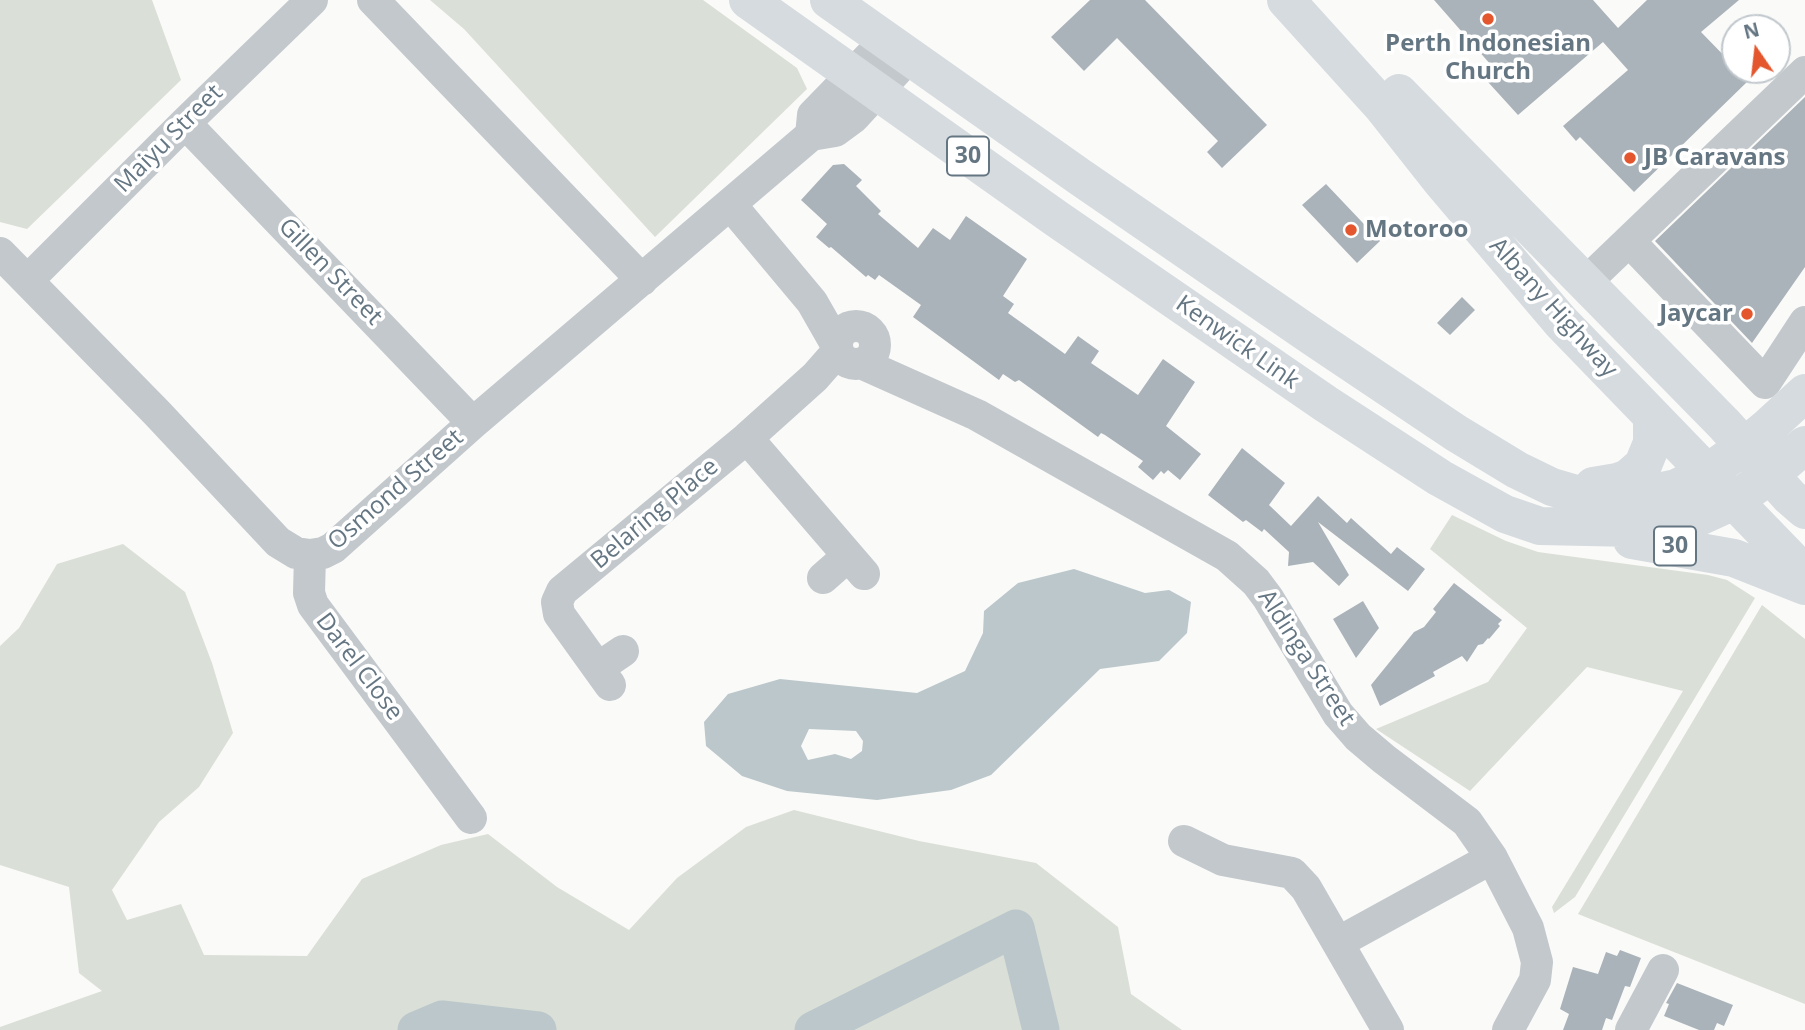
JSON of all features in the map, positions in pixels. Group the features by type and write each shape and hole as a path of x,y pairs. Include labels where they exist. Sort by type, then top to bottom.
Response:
{"main road":[{"name":"Kenwick Link","path":"748,0 1056,219 1378,438 1505,514 1540,526 1634,528 1699,517 1734,502 1805,445"},
{"name":"Kenwick Link","path":"829,0 1080,177 1447,427 1517,470 1552,486 1583,496 1643,495 1676,488 1707,473 1745,446 1805,393"},
{"name":"Albany Highway","path":"1286,0 1382,106 1442,182 1561,322 1805,574"},
{"name":"Albany Highway","path":"1311,0 1805,510"},
{"path":"1552,486 1594,486 1628,478 1643,465 1651,450 1652,416"},
{"name":"30","path":"1540,526 1707,551 1734,558 1805,586"}],"street":[{"name":"Maiyu Street","path":"28,280 185,122 312,0"},
{"path":"373,0 642,280"},
{"name":"Osmond Street","path":"0,253 158,413 278,542 296,553 323,553 333,548 473,423 811,135 835,131 854,117 866,83 898,48"},
{"path":"1585,283 1805,72"},
{"name":"Gillen Street","path":"185,122 473,423"},
{"name":"Aldinga Street","path":"730,204 852,350 894,378 977,415 1227,556 1256,582 1268,597 1338,714 1358,737 1384,759 1467,822 1492,858 1528,928 1537,962 1535,980 1508,1030"},
{"path":"1629,241 1765,383 1805,322"},
{"name":"Belaring Place","path":"610,668 559,614 557,602 562,591 747,438 815,377 852,350"},
{"path":"747,438 856,565 822,578"},
{"name":"Darel Close","path":"310,555 309,593 313,605 471,818"},
{"path":"1184,841 1223,860 1292,873 1306,888 1388,1030"},
{"path":"1339,942 1492,858"},
{"path":"1631,1030 1663,970"}],"shaded area":[{"path":"0,0 152,0 181,80 27,229 0,222"},
{"path":"430,0 703,0 797,68 807,89 655,237 464,29"},
{"path":"1452,515 1506,541 1538,552 1708,575 1727,580 1755,598 1575,897 1554,913 1552,907 1683,691 1587,667 1470,791 1376,729 1488,682 1527,628 1430,549"},
{"path":"123,544 185,592 212,663 233,733 199,787 159,822 112,890 127,920 181,904 204,955 307,956 362,879 441,845 488,834 557,887 629,930 677,878 746,827 794,810 919,841 1036,863 1118,927 1131,994 1182,1030 0,1030 0,1027 102,991 79,973 69,887 0,865 0,646 19,628 57,564"},
{"path":"1074,569 1145,593 1169,590 1191,602 1187,633 1159,661 1100,669 991,775 951,790 877,800 787,791 742,776 706,746 704,722 728,694 780,679 917,693 965,671 983,633 984,611 1018,583","holes":["809,729 856,731 863,741 862,751 851,759 835,754 808,760 801,746"]},
{"path":"1762,605 1805,639 1805,1004 1578,914"}],"building":[{"path":"1090,0 1145,0 1267,125 1222,168 1207,152 1218,141 1117,38 1084,71 1051,37"},
{"path":"1434,0 1593,0 1618,28 1647,0 1739,0 1701,32 1721,53 1721,84 1745,84 1634,192 1580,137 1576,141 1563,126 1628,70 1603,42 1518,115 1488,82 1498,73"},
{"path":"1805,97 1805,267 1752,343 1655,241"},
{"path":"844,164 862,180 856,186 881,211 878,214 918,248 933,228 950,240 966,216 1027,259 1003,296 1014,304 1008,313 1065,354 1078,336 1099,351 1091,363 1138,395 1163,359 1195,382 1166,426 1201,454 1180,480 1168,470 1164,474 1161,471 1153,480 1138,467 1143,461 1105,435 1101,433 1098,437 1019,380 1015,382 1003,374 999,380 913,317 921,305 879,275 875,280 868,275 866,277 816,237 827,224 801,200 833,165"},
{"path":"1326,184 1380,241 1357,263 1302,205"},
{"path":"1462,297 1475,310 1450,335 1437,323"},
{"path":"1242,448 1285,483 1269,505 1291,526 1318,496 1347,523 1351,518 1391,554 1397,547 1425,569 1408,591 1318,522 1349,575 1339,586 1313,562 1288,566 1289,552 1264,529 1262,532 1246,520 1243,522 1208,495"},
{"path":"1454,583 1502,620 1498,624 1500,626 1489,639 1478,645 1467,662 1462,656 1433,672 1435,676 1380,706 1371,685 1414,632 1424,627 1436,612 1433,609"},
{"path":"1363,601 1379,628 1356,658 1333,619"},
{"path":"1620,950 1641,958 1630,987 1625,986 1612,1020 1606,1018 1602,1030 1563,1030 1569,1014 1560,1009 1573,967 1598,974 1606,952 1617,956"},
{"path":"1677,983 1733,1005 1724,1026 1717,1023 1714,1030 1699,1030 1664,1016 1669,1004 1666,1003"}],"waterway":[{"path":"813,1030 1016,928 1041,1030"},
{"path":"416,1030 442,1019 538,1030"}],"place":[{"name":"Perth Indonesian Church","path":"1488,19"},
{"name":"JB Caravans","path":"1630,158"},
{"name":"Motoroo","path":"1351,230"},
{"name":"Jaycar","path":"1747,314"}]}
